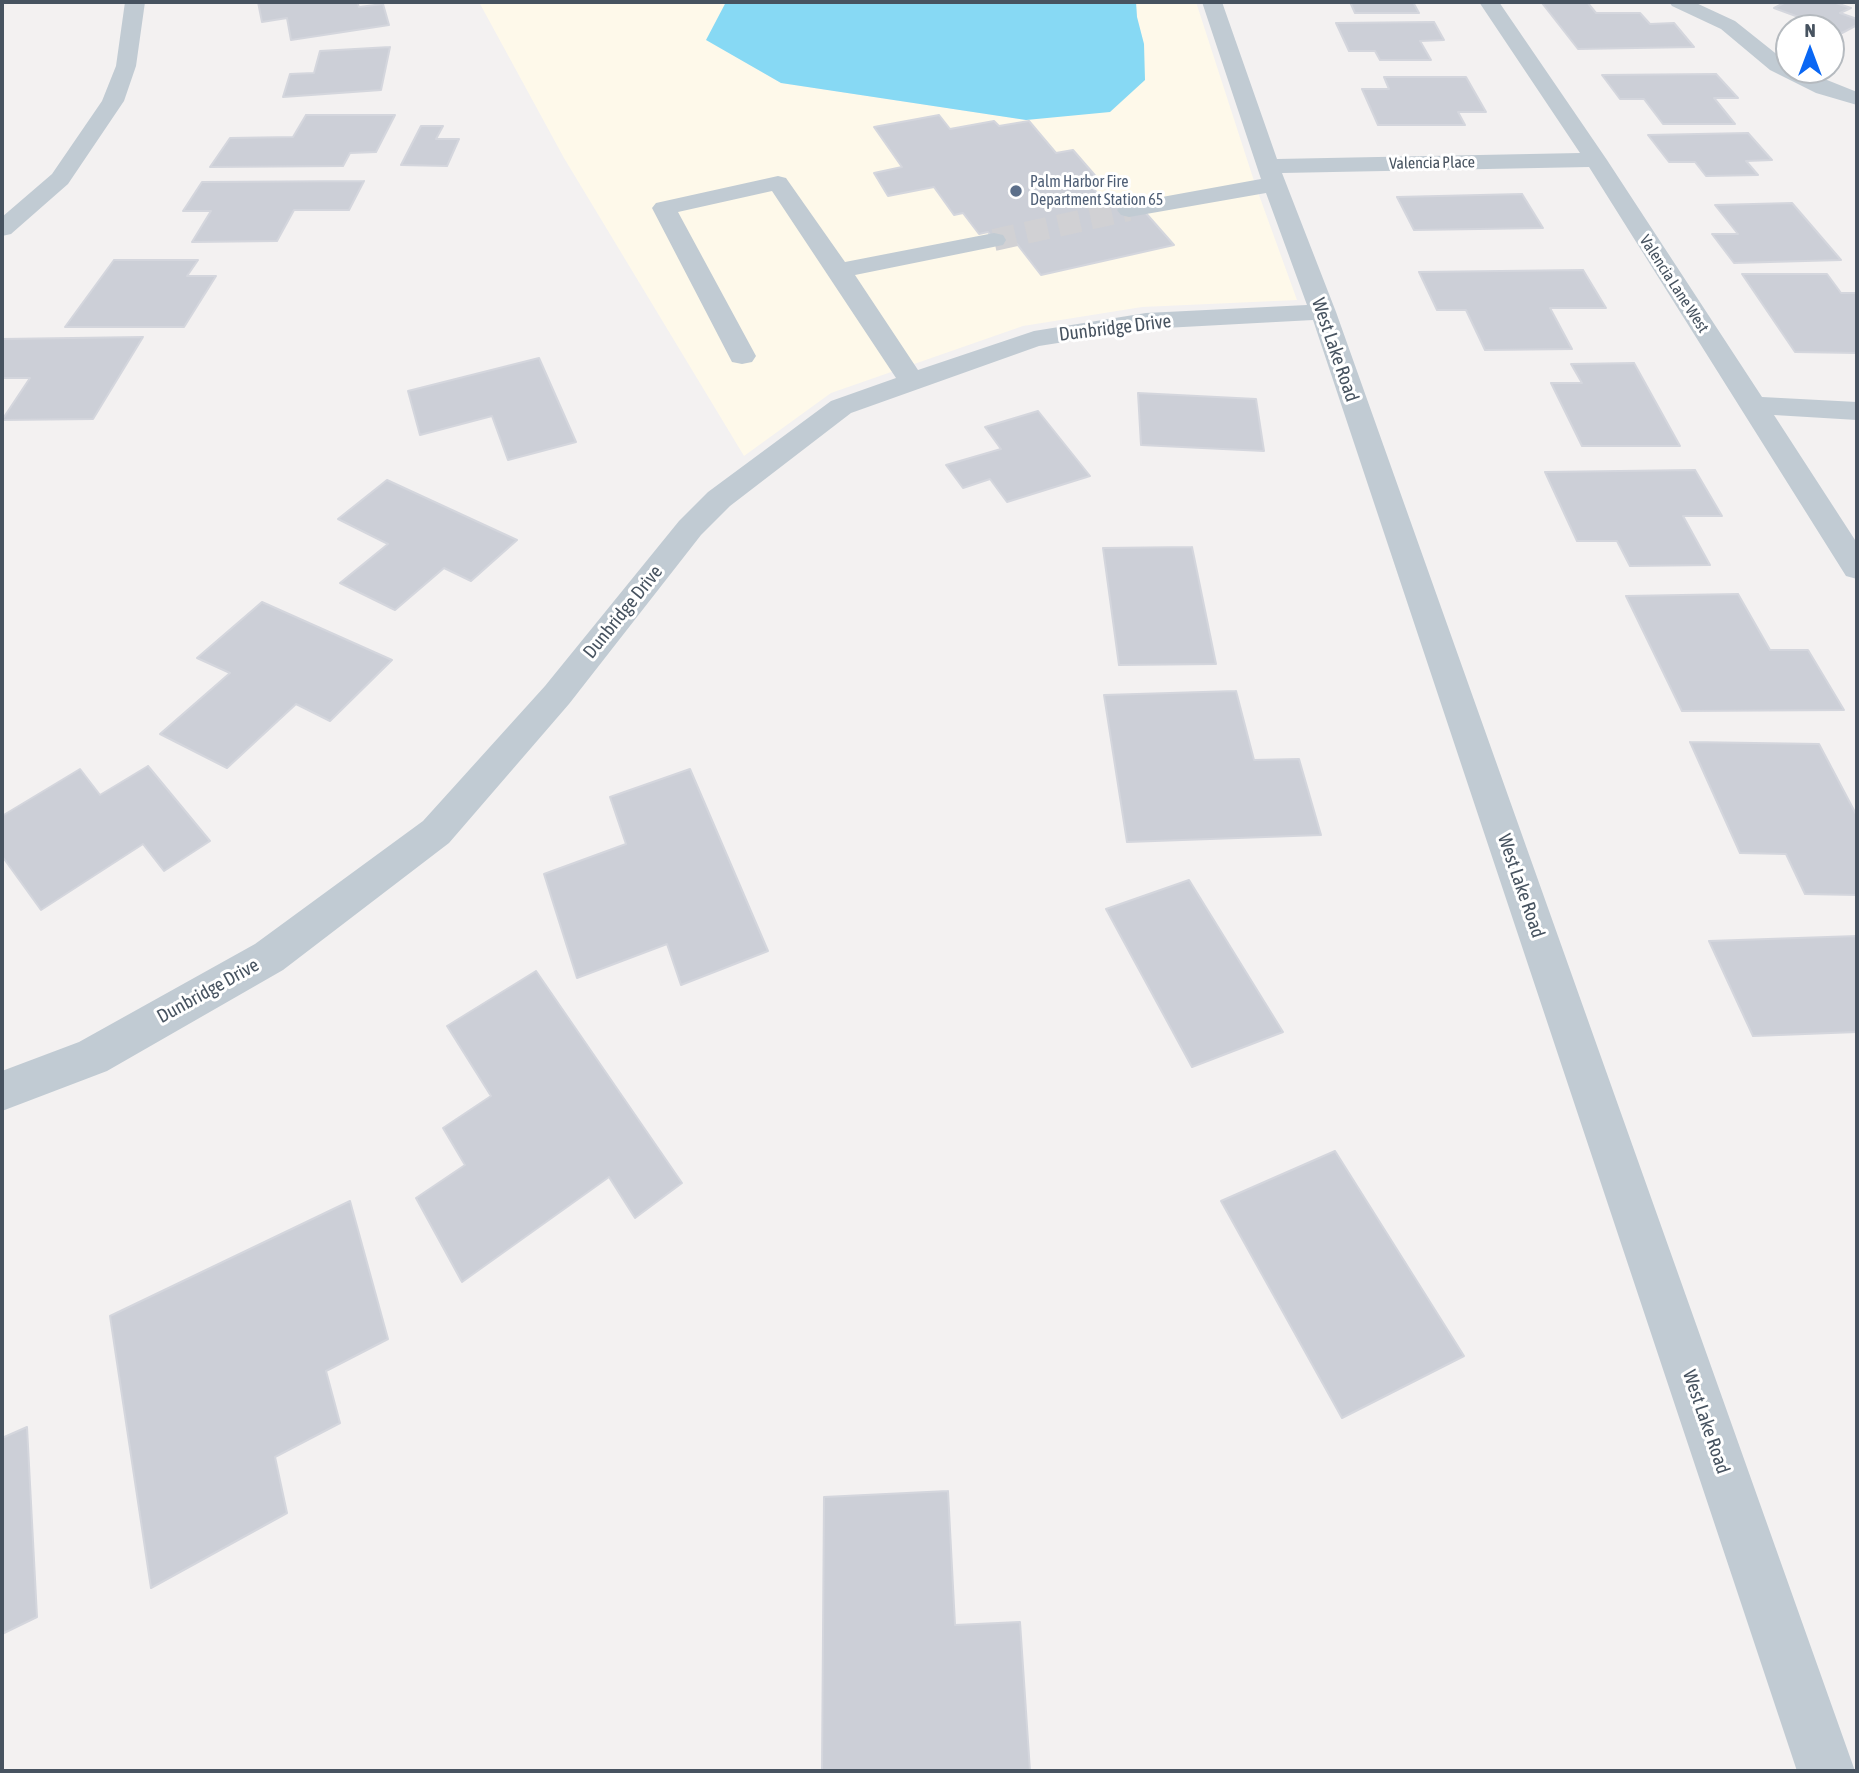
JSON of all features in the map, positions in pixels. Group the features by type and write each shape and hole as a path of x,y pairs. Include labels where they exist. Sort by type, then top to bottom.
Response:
{"street":[{"path":"2,229 60,179 113,101 126,66 135,2"},
{"name":"West Lake Road","path":"1212,2 1271,175 1323,312 1826,1771"},
{"name":"Valencia Lane West","path":"1489,2 1595,160 1857,568"},
{"path":"1679,2 1728,25 1777,66 1824,88 1857,99"},
{"name":"Valencia Place","path":"1129,211 1271,175 1595,160"},
{"path":"742,356 664,208 778,183 912,382"},
{"path":"839,271 995,240"},
{"name":"Dunbridge Drive","path":"2,1091 92,1057 269,957 436,832 557,695 690,528 719,499 841,407 1034,339 1146,321 1323,312"},
{"path":"1752,405 1857,411"}],"shaded area":[{"path":"479,2 726,2 707,40 781,83 1026,120 1144,44 1136,2 1196,2 1255,184 1297,300 1142,307 1023,326 831,393 744,456 564,158"}],"water":[{"path":"726,2 1136,2 1144,44 1145,80 1110,112 1026,120 781,83 706,40"}],"building":[{"path":"258,2 357,2 359,7 383,4 389,25 291,40 287,18 262,22"},
{"path":"1350,2 1413,2 1419,13 1355,13"},
{"path":"1587,2 1596,13 1640,13 1650,24 1674,23 1694,47 1578,49 1542,3"},
{"path":"1786,2 1833,2 1851,8 1840,13 1843,14 1790,14 1774,8"},
{"path":"1845,15 1857,19 1857,25 1845,31"},
{"path":"1434,22 1444,40 1420,41 1431,60 1380,60 1375,51 1349,51 1336,23"},
{"path":"390,47 381,90 283,97 290,74 314,73 320,51"},
{"path":"1716,74 1738,98 1714,98 1735,124 1663,124 1644,99 1620,99 1602,75"},
{"path":"1384,77 1466,77 1486,112 1458,112 1465,125 1378,125 1362,89 1389,89"},
{"path":"306,115 395,115 376,152 350,153 343,166 210,167 230,138 293,137"},
{"name":"Palm Harbor Fire Department Station 65","path":"939,115 950,129 994,121 999,126 1029,121 1056,153 1073,150 1099,180 1087,182 1104,200 1117,197 1131,213 1144,211 1174,245 1041,275 1017,244 1000,247 988,232 979,234 963,213 954,215 934,187 888,196 874,173 902,167 874,127"},
{"path":"421,126 443,126 436,139 459,139 447,166 401,165"},
{"path":"1748,133 1772,160 1746,161 1758,175 1706,176 1695,162 1669,162 1648,135"},
{"path":"364,181 349,210 294,210 277,241 192,242 211,211 183,211 202,182"},
{"path":"1522,194 1543,228 1414,230 1397,197"},
{"path":"1792,203 1841,260 1734,263 1712,234 1738,234 1715,205"},
{"path":"114,260 198,260 187,276 216,276 184,327 65,327"},
{"path":"1583,270 1606,308 1550,308 1572,349 1485,350 1466,310 1437,310 1419,272"},
{"path":"1742,274 1827,274 1841,293 1857,293 1857,353 1795,352"},
{"path":"143,337 93,419 2,420 30,378 2,378 2,339"},
{"path":"539,358 576,442 508,460 492,416 420,435 408,391"},
{"path":"1634,363 1680,446 1582,446 1551,383 1582,383 1571,364"},
{"path":"1138,393 1256,399 1264,451 1141,445"},
{"path":"1038,411 1090,476 1007,502 990,479 963,488 946,465 1001,449 985,427"},
{"path":"1695,470 1722,516 1683,516 1710,565 1630,566 1617,541 1577,541 1545,472"},
{"path":"387,480 517,540 471,581 444,568 395,610 340,583 388,544 338,519"},
{"path":"1192,547 1216,664 1119,665 1103,548"},
{"path":"1738,594 1770,650 1808,650 1844,710 1682,711 1626,596"},
{"path":"262,602 392,660 330,721 296,704 227,768 160,734 230,673 197,658"},
{"path":"1236,691 1254,760 1299,759 1321,835 1127,842 1104,695"},
{"path":"1690,742 1819,744 1857,816 1857,895 1805,894 1786,854 1740,853"},
{"path":"148,766 210,841 164,871 143,844 41,910 2,856 2,816 80,769 100,795"},
{"path":"690,769 768,951 681,985 667,944 577,978 544,874 626,844 610,797"},
{"path":"1189,880 1283,1032 1192,1067 1106,909"},
{"path":"1857,936 1857,1032 1753,1036 1709,941"},
{"path":"536,971 682,1183 635,1218 609,1177 462,1282 416,1198 465,1165 443,1128 491,1096 447,1026"},
{"path":"1335,1151 1464,1356 1342,1418 1221,1201"},
{"path":"350,1201 388,1339 326,1371 340,1423 275,1457 287,1513 151,1588 110,1316"},
{"path":"27,1427 37,1617 2,1634 2,1438"},
{"path":"948,1491 955,1625 1020,1622 1030,1771 822,1771 824,1497"}],"tunnel":[{"path":"994,240 1129,210"}],"place":[{"name":"Palm Harbor Fire Department Station 65","path":"1016,191"}]}
